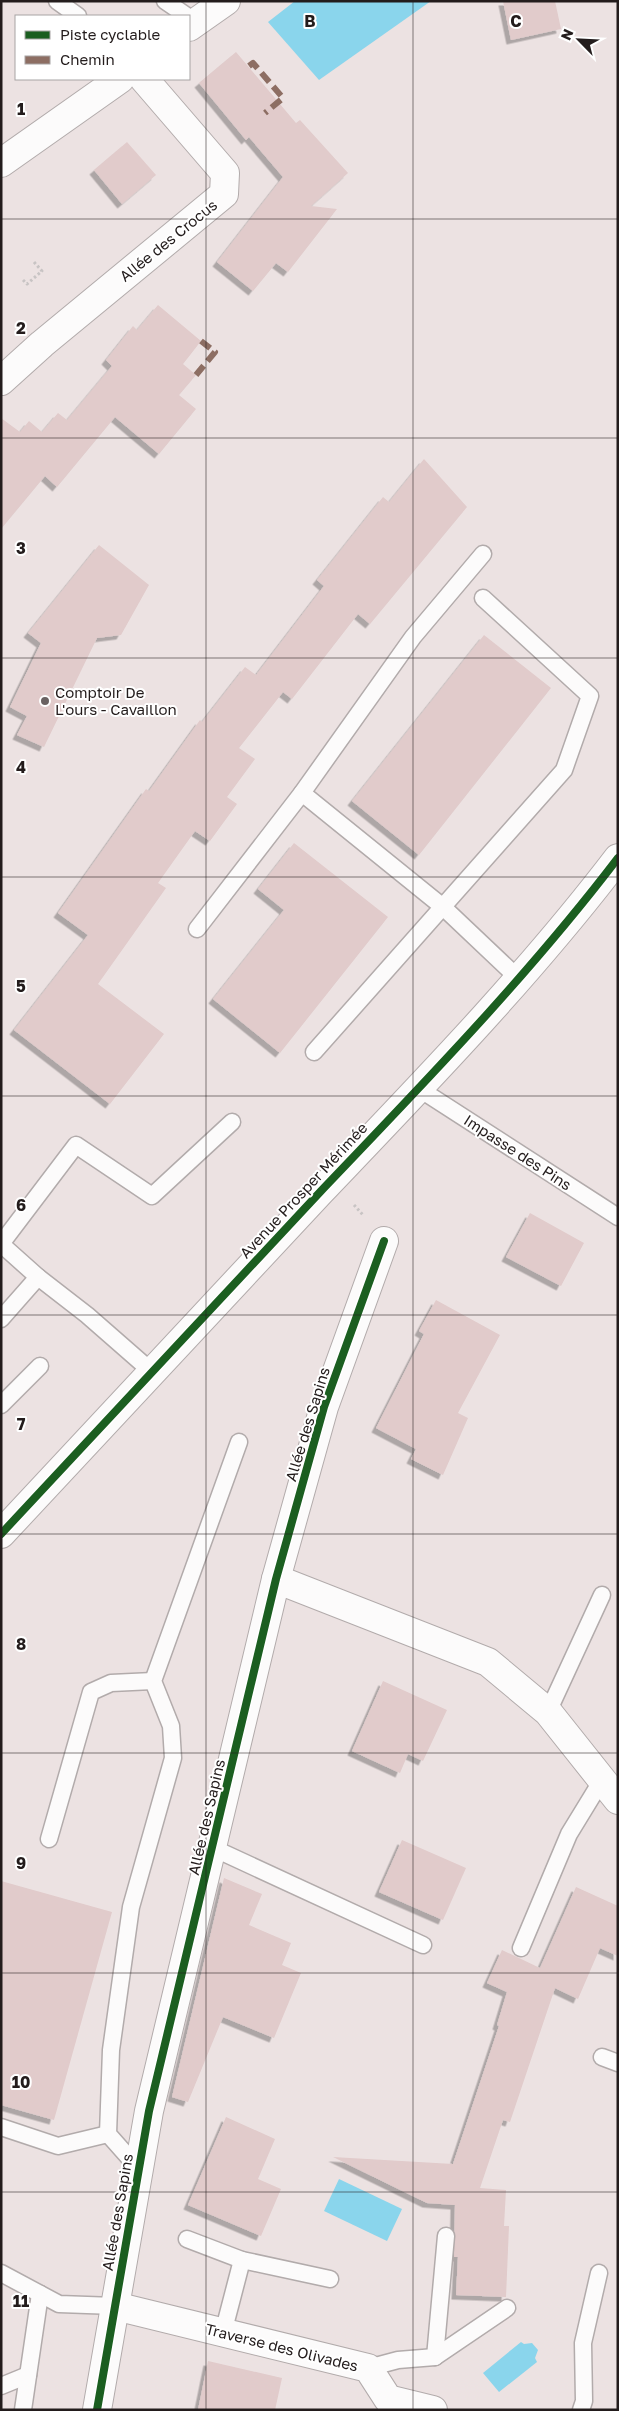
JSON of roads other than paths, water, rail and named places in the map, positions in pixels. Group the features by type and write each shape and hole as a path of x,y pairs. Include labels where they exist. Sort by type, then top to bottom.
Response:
{"street":[{"path":"190,21 226,1"},
{"path":"1,162 119,80"},
{"name":"Allée des Crocus","path":"1,381 42,344 224,194 225,173 145,80"},
{"name":"Avenue Prosper Mérimée","path":"1,1534 151,1371 418,1088 518,978 618,858"},
{"name":"Allée des Sapins","path":"97,2410 149,2111 276,1578 324,1407 384,1241"},
{"path":"276,1578 488,1662 548,1712 610,1790"},
{"name":"Traverse des Olivades","path":"115,2306 368,2368 388,2399 433,2410"}],"lane":[{"path":"57,1 77,15"},
{"path":"165,1 182,15"},
{"path":"197,929 302,793 413,638 483,554"},
{"path":"314,1052 564,770 590,696 484,598"},
{"path":"302,793 443,907 518,978"},
{"name":"Impasse des Pins","path":"418,1088 618,1217"},
{"path":"151,1371 1,1244 76,1145 152,1196 232,1122"},
{"path":"1,1319 38,1276"},
{"path":"1,1404 40,1366"},
{"path":"139,2169 108,2134 111,2050 131,1907 173,1758 171,1726 154,1681 239,1442"},
{"path":"548,1712 602,1595"},
{"path":"49,1839 91,1692 111,1684 154,1681"},
{"path":"521,1948 569,1834 610,1790"},
{"path":"213,1848 423,1946"},
{"path":"602,2057 618,2063"},
{"path":"1,2127 58,2146 108,2134"},
{"path":"435,2357 446,2236"},
{"path":"187,2239 242,2260 330,2279"},
{"path":"223,2332 242,2260"},
{"path":"581,2410 584,2401 583,2343 599,2273"},
{"path":"1,2274 59,2304 115,2306"},
{"path":"23,2410 40,2294"},
{"path":"368,2368 398,2360 435,2357 507,2308"},
{"path":"1,2386 28,2375"}],"water":[{"path":"295,1 431,1 319,80 268,22"},
{"path":"339,2179 402,2209 387,2241 324,2211"},
{"path":"521,2342 524,2344 532,2343 538,2350 535,2358 537,2362 499,2392 483,2373"}],"place":[{"name":"Comptoir De L'ours - Cavaillon","path":"45,701"}]}
